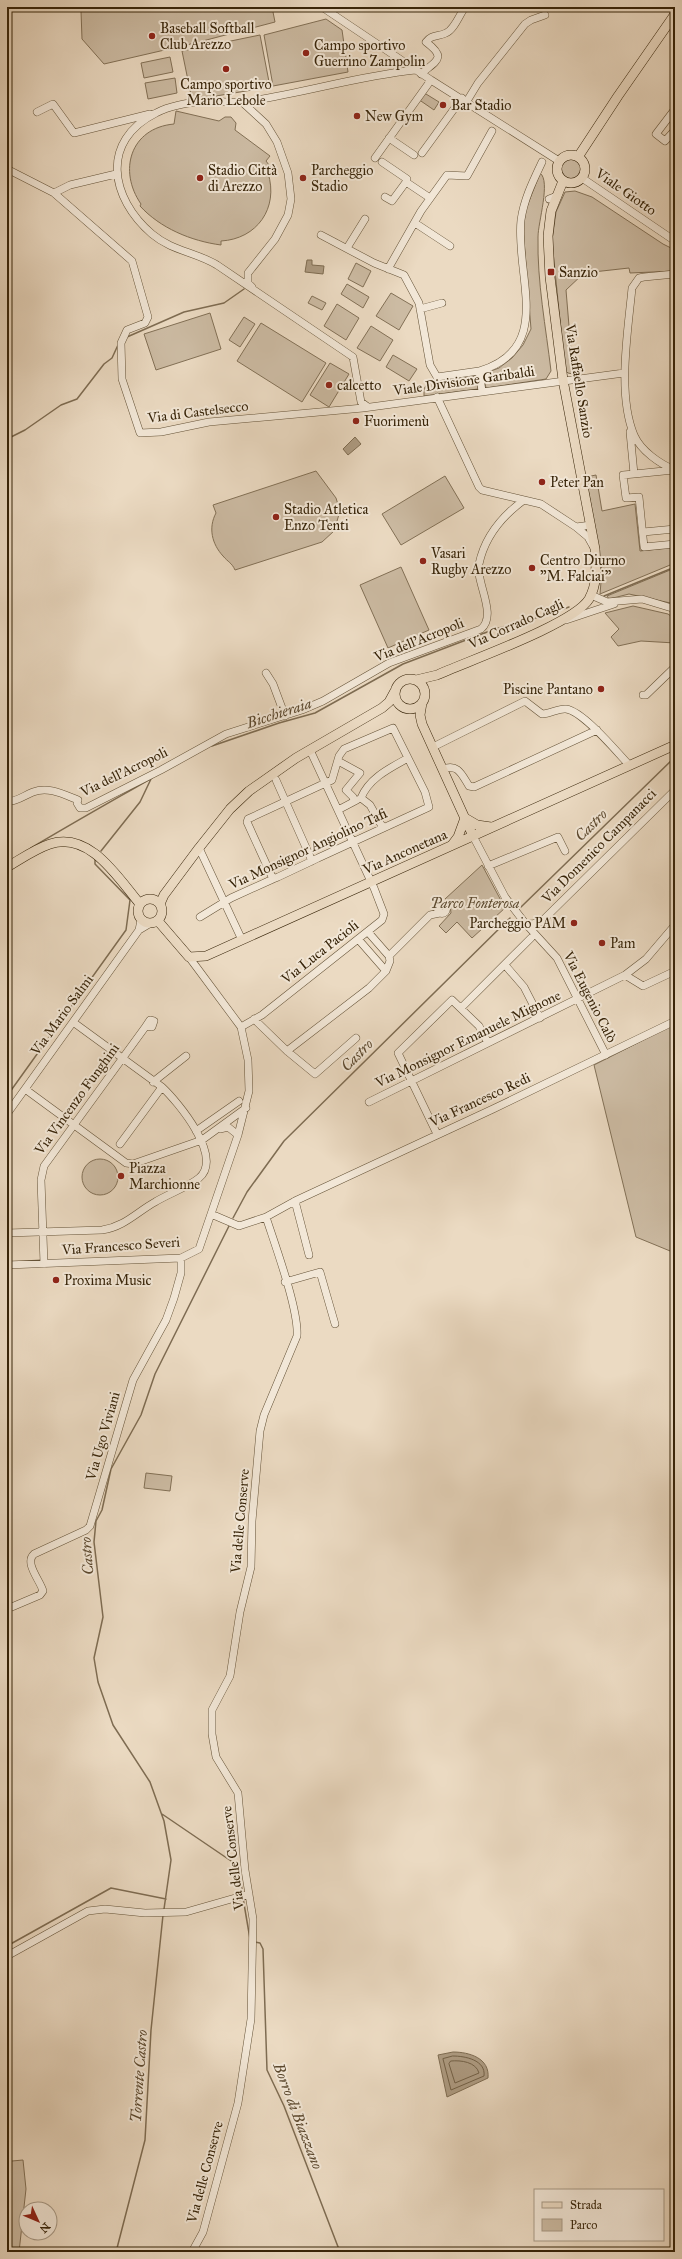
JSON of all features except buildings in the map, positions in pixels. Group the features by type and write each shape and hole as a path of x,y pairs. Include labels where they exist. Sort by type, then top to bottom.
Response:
{"main road":[{"path":"578,157 675,14"},
{"path":"570,155 578,157 585,167 582,178 576,183 563,181 557,170 559,161 570,155"},
{"name":"Via Raffaello Sanzio","path":"563,181 553,198 551,211 548,236 550,277 563,380 595,549 597,573 591,594"},
{"name":"Via Corrado Cagli","path":"416,680 437,675 561,622 574,614 591,594"},
{"name":"Via Corrado Cagli","path":"424,688 437,675"},
{"path":"158,902 230,809 249,791 268,776 382,708 389,702 403,681 416,680 424,688 425,696 422,703 420,716 422,724 473,836"},
{"path":"395,691 396,701 422,724"},
{"path":"382,708 416,708 422,703"},
{"name":"Via Anconetana","path":"189,957 206,956 629,765 675,746"},
{"path":"465,818 477,825 492,827"},
{"path":"452,846 458,837 465,818"},
{"path":"7,867 45,846 73,841 82,844 97,855 140,904"},
{"path":"140,904 148,900 158,902"},
{"path":"150,922 162,911 158,902"},
{"path":"140,904 138,914 150,922 189,957"}],"street":[{"path":"322,7 418,72 559,161"},
{"path":"37,112 53,104 74,133 157,112 210,101 242,102 418,72 437,61 439,56 438,51 426,42 429,37 446,33 452,29 465,7"},
{"path":"422,153 525,24 545,15"},
{"path":"375,158 431,80"},
{"path":"242,102 266,124 277,142 290,183 291,199 288,215 275,239 248,273 248,283 255,291"},
{"path":"675,109 672,118 656,134 665,141 675,130"},
{"path":"157,112 134,130 125,143 116,165 116,174 119,187 127,203 140,222 152,234 175,249 208,259 353,357 364,406"},
{"path":"388,268 430,198 447,175 467,176 492,131"},
{"path":"389,138 414,155"},
{"path":"382,162 407,179 406,182 430,198"},
{"path":"321,235 404,275 415,292 420,309 430,365 437,377 479,371 501,362 511,354 519,343 526,326 521,221 526,199 542,162"},
{"name":"Via di Castelsecco","path":"7,169 54,193 132,262 148,317 145,323 133,326 123,336 121,343 121,370 140,432 161,432 209,422 354,409 364,406"},
{"path":"54,193 70,184 116,174"},
{"name":"Viale Giotto","path":"582,178 675,241"},
{"path":"386,197 392,201 406,182"},
{"path":"346,248 365,219"},
{"path":"415,223 450,246"},
{"path":"634,474 624,373 632,288 639,278 675,274"},
{"path":"420,309 442,303"},
{"path":"479,371 482,391"},
{"name":"Viale Divisione Garibaldi","path":"364,406 624,373"},
{"path":"437,397 476,483 482,490 541,504 576,527 588,538 595,549"},
{"path":"629,418 634,436 647,452 660,463 675,470"},
{"path":"675,470 624,474 626,498 639,497 644,547 675,544"},
{"name":"Via dell'Acropoli","path":"7,802 18,801 32,792 47,790 78,800 77,803 80,808 86,808 161,770 226,734 285,716 323,701 389,663 484,626 488,616 479,565 488,537 505,514 524,500"},
{"path":"576,527 591,525"},
{"path":"643,532 675,529"},
{"path":"591,594 601,601 618,602 642,599 675,609"},
{"path":"591,594 599,610"},
{"path":"561,622 599,610 618,602"},
{"path":"643,695 646,695 675,667"},
{"path":"266,673 273,684 285,716"},
{"path":"433,747 525,701 542,714 563,709 573,711 597,730 629,765"},
{"path":"273,879 247,821 286,801 326,784 334,778 338,761 344,749 391,728 395,730 408,758 373,780 357,800 338,810"},
{"path":"443,769 451,767 456,768 462,773 469,786 474,787 597,730"},
{"path":"310,750 371,882"},
{"name":"Via Monsignor Angiolino Tafi","path":"200,917 224,901 429,807 425,792 408,758"},
{"path":"338,761 360,773 346,790 357,800 370,805 383,828"},
{"path":"276,780 312,861"},
{"name":"Via Domenico Campanacci","path":"540,939 539,929 541,922 675,790"},
{"name":"Via Eugenio Calò","path":"473,836 505,898 533,935 540,939 557,958 606,1055"},
{"path":"488,866 558,837 565,851"},
{"path":"199,848 242,940"},
{"name":"Via Luca Pacioli","path":"241,1028 382,920 384,914 371,882"},
{"path":"389,956 430,915 439,910"},
{"name":"Via Mario Salmi","path":"7,1114 139,930 150,922"},
{"name":"Via Domenico Campanacci","path":"525,923 532,924 541,922"},
{"name":"Via Monsignor Emanuele Mignone","path":"369,1102 625,976 646,959 675,925"},
{"path":"287,1051 381,978 386,971 390,961 389,956 368,932"},
{"path":"460,1008 505,965 533,935"},
{"path":"358,939 386,971"},
{"path":"189,957 241,1028"},
{"path":"505,965 524,988 540,1018"},
{"path":"625,976 643,986 675,971"},
{"path":"437,1134 398,1053 452,1000 479,1026 488,1043"},
{"path":"254,1019 287,1051 315,1074 356,1038"},
{"name":"Via Francesco Redi","path":"211,1214 239,1226 266,1217 295,1201 675,1021"},
{"path":"7,1233 102,1230 114,1228 127,1222 157,1200 199,1178 205,1168 206,1156 202,1140 171,1095 73,1022"},
{"name":"Via Vincenzo Funghini","path":"44,1264 42,1231 42,1170 146,1026"},
{"name":"Via Francesco Severi","path":"7,1265 181,1258 199,1249 246,1108 249,1091 241,1028"},
{"path":"153,1082 186,1056"},
{"path":"120,1144 162,1087"},
{"path":"25,1089 126,1163 133,1164 202,1140 246,1108"},
{"path":"196,1131 239,1101"},
{"path":"231,1119 241,1124"},
{"path":"231,1129 241,1124"},
{"path":"218,1129 228,1127 238,1135"},
{"path":"295,1201 309,1254"},
{"name":"Via delle Conserve","path":"192,2252 203,2232 238,2103 251,2019 253,1919 245,1895 245,1870 238,1793 216,1757 212,1734 212,1710 230,1676 240,1612 251,1567 252,1522 260,1431 264,1415 297,1336 298,1327 266,1217"},
{"name":"Via Ugo Viviani","path":"7,1609 40,1596 43,1591 30,1563 31,1557 90,1526 133,1380 166,1320 174,1298 181,1273 181,1258"},
{"path":"285,1282 320,1272 335,1324"},
{"path":"7,1956 88,1911 105,1909 147,1912 186,1912 245,1895"}],"green space":[{"name":"Baseball Softball Club Arezzo","path":"92,7 272,7 275,22 195,43 104,64 82,39 81,11"},
{"name":"Campo sportivo Guerrino Zampolin","path":"326,19 342,30 348,72 273,86 264,35"},
{"name":"Campo sportivo Mario Lebole","path":"260,35 270,87 192,100 182,51"},
{"path":"170,57 173,72 144,78 141,63"},
{"path":"175,78 177,93 148,99 145,83"},
{"path":"422,93 439,102 434,110 418,99"},
{"name":"Stadio Città di Arezzo","path":"176,111 219,121 225,117 231,117 236,123 235,130 270,156 266,161 272,169 268,173 271,186 270,198 262,219 255,228 234,239 221,241 221,245 187,237 157,221 140,206 141,204 134,191 130,178 132,153 138,142 147,134 159,127 174,124"},
{"path":"571,159 578,162 581,169 578,176 571,179 564,176 561,169 564,162"},
{"path":"540,173 543,177 544,193 538,237 538,254 542,305 551,371 546,379 486,388 483,374 499,368 512,358 523,345 531,329 523,228 526,209"},
{"path":"575,191 592,197 663,244 675,250 675,271 630,273 629,268 584,273 566,290 573,374 568,373 565,370 552,241 556,212 565,192"},
{"path":"356,263 371,271 363,287 348,279"},
{"path":"347,284 369,297 363,308 341,294"},
{"path":"391,293 413,306 399,330 376,316"},
{"path":"312,296 326,303 322,310 308,303"},
{"path":"337,304 359,318 346,340 324,326"},
{"path":"210,313 221,349 156,370 144,334"},
{"path":"244,317 255,324 240,347 229,340"},
{"path":"261,323 326,363 302,402 237,361"},
{"path":"371,326 393,340 380,361 357,348"},
{"path":"393,355 417,369 409,381 386,367"},
{"name":"calcetto","path":"330,363 349,374 329,407 310,395"},
{"path":"476,376 478,389 424,396 424,389 429,380 434,382"},
{"name":"Stadio Atletica Enzo Tenti","path":"316,471 336,498 340,511 334,531 322,542 235,570 219,551 212,536 212,524 216,513 213,505"},
{"path":"596,475 602,511 635,504 640,551 675,547 675,563 600,594 602,570 586,477"},
{"path":"445,476 464,508 401,545 382,514"},
{"path":"401,567 429,630 388,648 360,585"},
{"path":"675,568 675,604 629,594 609,599 607,596"},
{"path":"633,606 668,614 675,619 675,643 641,641 618,646 611,637 619,629 605,613"},
{"name":"Parco Fonterosa","path":"482,865 505,908 472,938 457,922 446,933 439,926 451,913 450,904 445,899"},
{"path":"675,1024 675,1253 636,1237 594,1065"},
{"path":"100,1159 110,1162 115,1167 118,1177 115,1187 110,1192 100,1195 90,1192 85,1187 82,1177 85,1167 90,1162"},
{"path":"146,1473 172,1476 170,1491 144,1488"},
{"path":"7,2160 23,2160 26,2189 25,2201 18,2201 18,2241 20,2241 19,2252 7,2252"}],"water":[{"path":"307,260 312,260 312,265 324,266 323,274 305,272"},
{"path":"355,437 361,444 348,455 343,449"},
{"path":"453,2052 466,2053 482,2061 488,2071 488,2078 447,2097 438,2055"}],"waterway":[{"path":"127,337 184,312 224,303 244,289"},
{"path":"7,439 25,430 61,405 77,399 104,364 112,358 118,345"},
{"name":"Bicchieraia","path":"604,596 675,567"},
{"name":"Bicchieraia","path":"212,746 279,723 315,713 403,664 495,629 543,616 569,607"},
{"name":"Castro","path":"521,907 675,757"},
{"name":"Bicchieraia","path":"31,848 152,778"},
{"path":"101,851 140,802 151,779"},
{"path":"7,1096 126,930 130,900 95,864 95,859"},
{"name":"Castro","path":"233,1218 247,1192 284,1141 510,918"},
{"name":"Castro","path":"164,1909 171,1860 164,1821 150,1782 113,1725 98,1682 94,1658 103,1617 94,1542 96,1521 102,1510 111,1469 141,1415 155,1374 230,1224"},
{"name":"Borro di Biazzano","path":"162,1814 237,1865 243,1894"},
{"path":"7,1946 111,1888 166,1899"},
{"name":"Borro di Biazzano","path":"243,1898 250,1939"},
{"name":"Torrente Castro","path":"116,2252 145,2140 151,2030 163,1915"},
{"name":"Borro di Biazzano","path":"255,1942 260,1943 263,1949 267,2070 284,2106 340,2252"}],"place":[{"name":"Baseball Softball Club Arezzo","path":"152,36"},
{"name":"Campo sportivo Guerrino Zampolin","path":"306,53"},
{"name":"Campo sportivo Mario Lebole","path":"226,69"},
{"name":"Bar Stadio","path":"443,105"},
{"name":"New Gym","path":"357,116"},
{"name":"Stadio Città di Arezzo","path":"200,178"},
{"name":"Parcheggio Stadio","path":"303,178"},
{"name":"Sanzio","path":"551,272"},
{"name":"calcetto","path":"329,385"},
{"name":"Fuorimenù","path":"356,421"},
{"name":"Peter Pan","path":"542,482"},
{"name":"Stadio Atletica Enzo Tenti","path":"276,517"},
{"name":"Vasari Rugby Arezzo","path":"423,561"},
{"name":"Centro Diurno \"M. Falciai\"","path":"532,568"},
{"name":"Piscine Pantano","path":"601,689"},
{"name":"Parcheggio PAM","path":"574,923"},
{"name":"Pam","path":"602,943"},
{"name":"Piazza Marchionne","path":"121,1176"},
{"name":"Proxima Music","path":"56,1280"}]}
